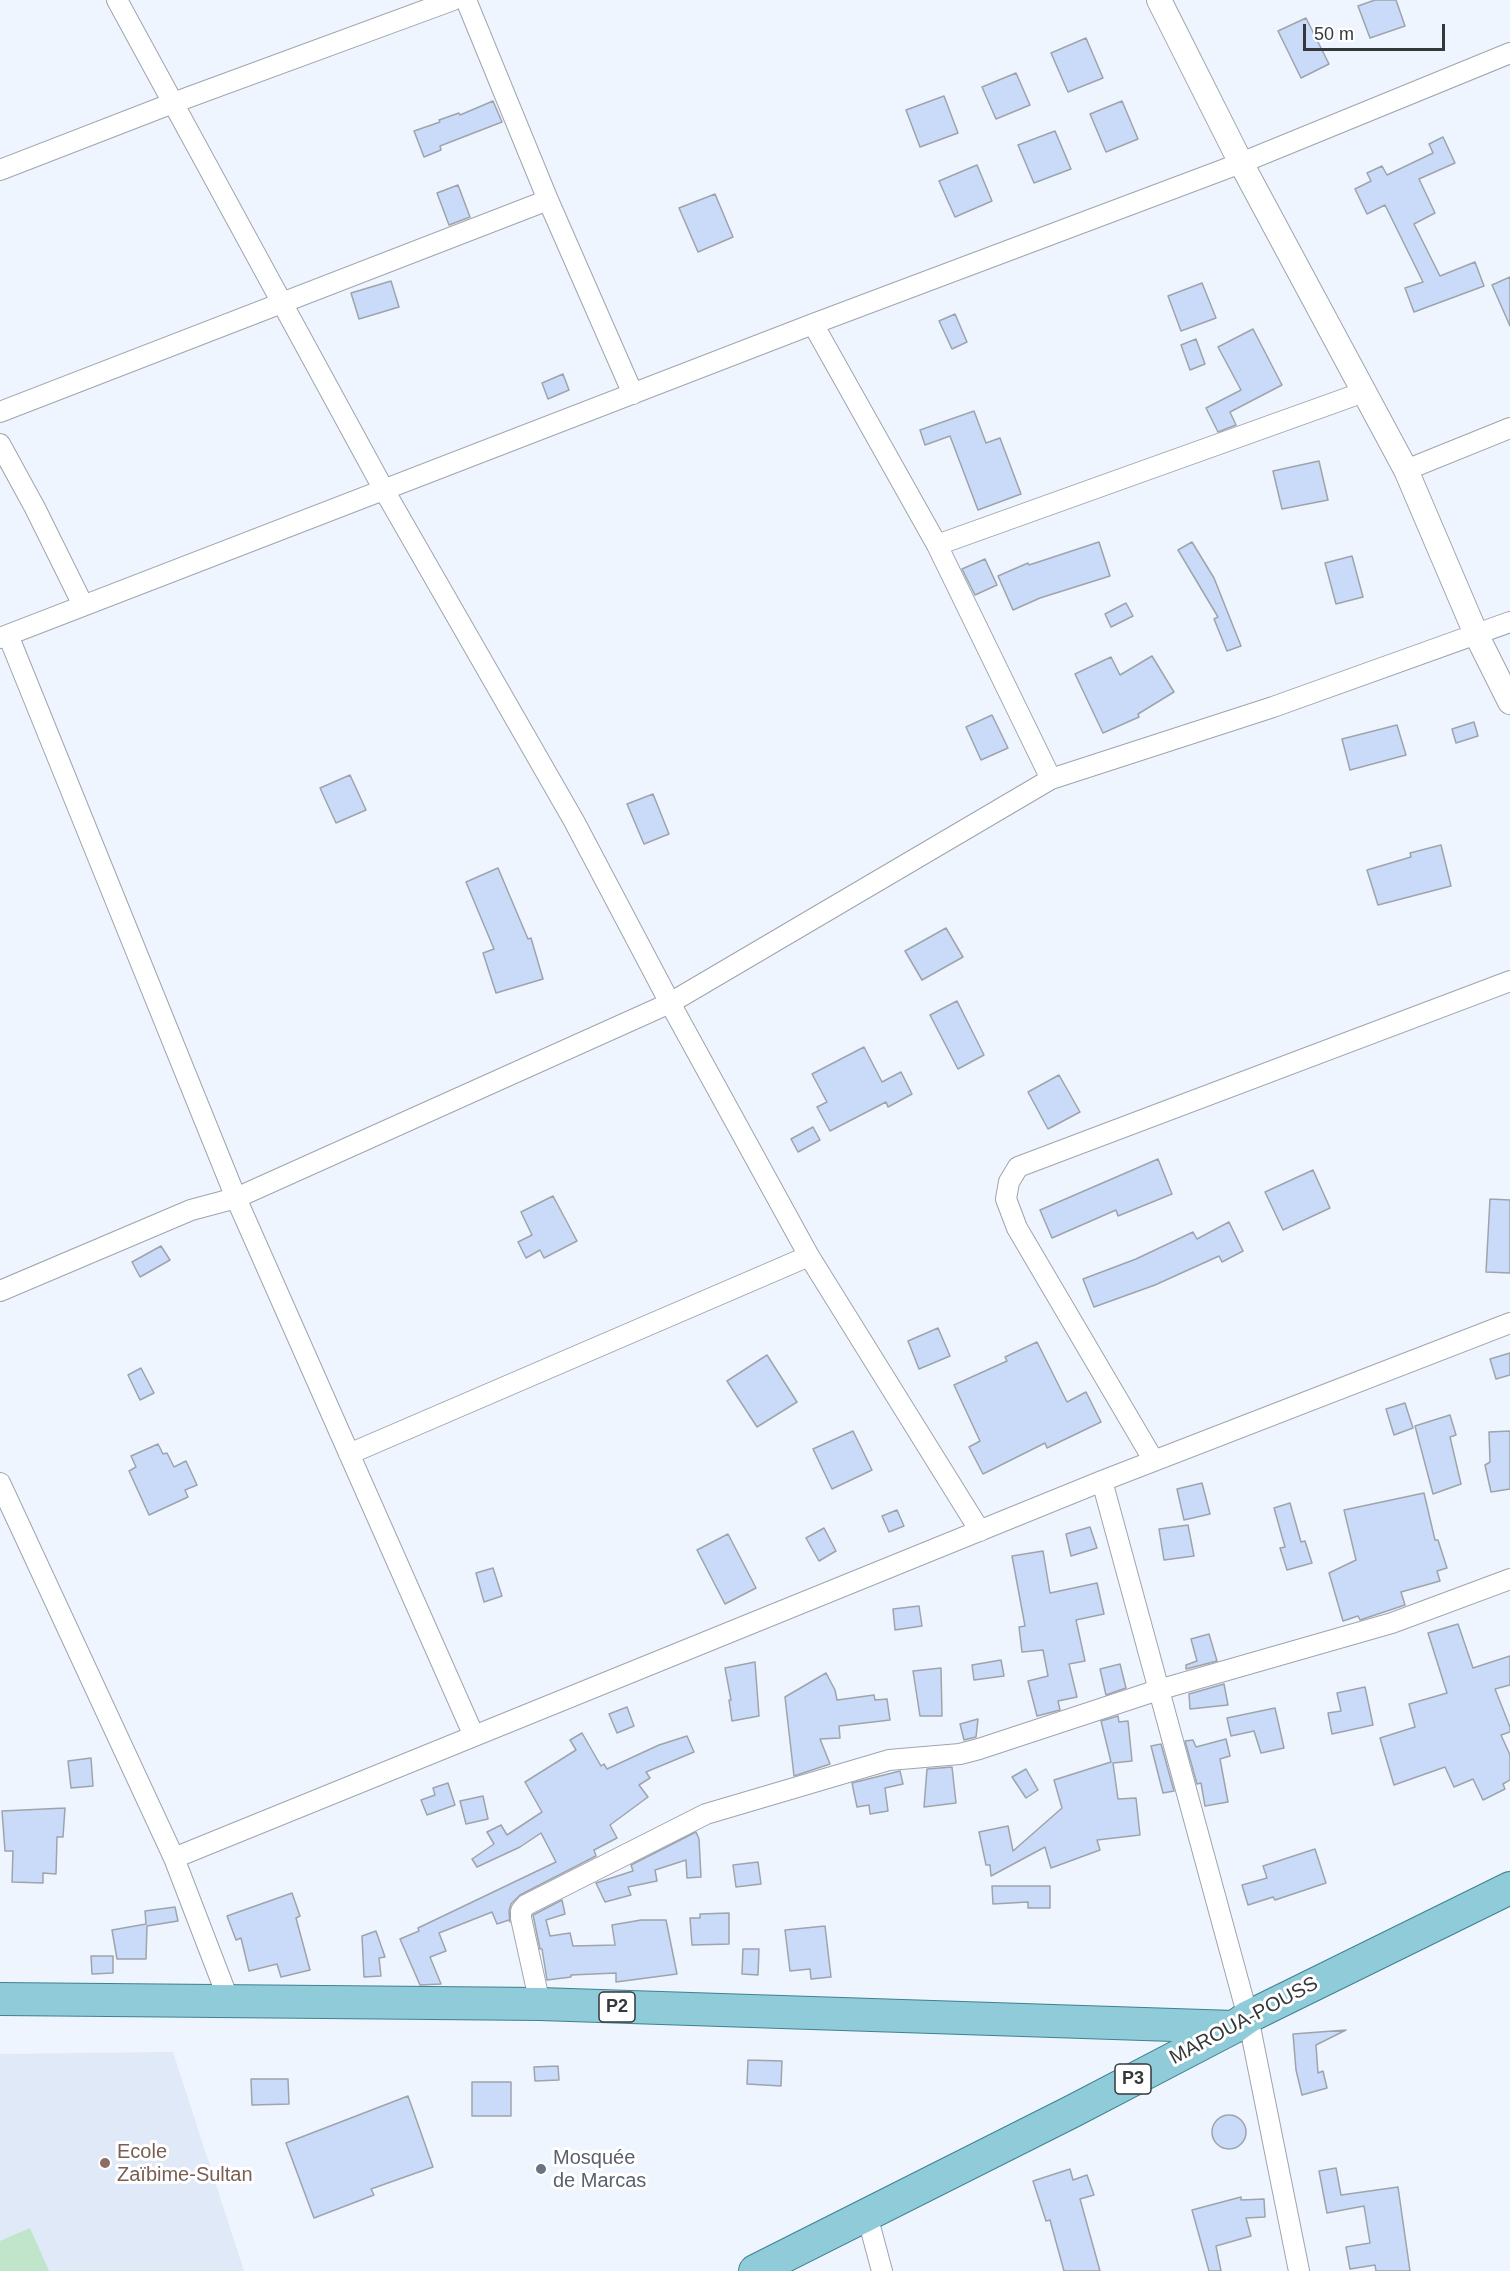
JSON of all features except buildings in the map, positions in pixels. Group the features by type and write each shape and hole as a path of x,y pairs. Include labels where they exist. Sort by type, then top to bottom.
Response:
{"main road":[{"name":"MAROUA-POUSS","path":"755,2271 1241,2022 1510,1888"},
{"name":"P2","path":"0,1999 540,2004 1241,2022"}],"street":[{"path":"117,0 384,490 574,821 670,1004 809,1256 980,1531"},
{"path":"0,170 173,103 453,0"},
{"path":"466,0 548,200 633,394"},
{"path":"1159,0 1241,164 1406,470 1476,634 1510,702"},
{"path":"474,1736 236,1198 4,637 813,324 1241,164 1510,53"},
{"path":"0,412 548,200"},
{"path":"813,324 937,545 1051,779"},
{"path":"937,545 1364,392"},
{"path":"1406,470 1510,428"},
{"path":"0,444 83,605"},
{"path":"0,1291 191,1210 236,1198 670,1004 1051,779 1273,707 1510,622"},
{"path":"1154,1461 1017,1228 1006,1199 1009,1182 1018,1167 1510,981"},
{"path":"349,1454 809,1256"},
{"path":"174,1858 1102,1480 1510,1323"},
{"path":"1102,1480 1158,1690 1241,2022 1299,2271"},
{"path":"0,1483 174,1858 229,2001"},
{"path":"540,2004 522,1927 521,1911 532,1902 705,1814 889,1760 960,1754 1158,1690 1392,1623 1510,1579"},
{"path":"867,2215 882,2271"}],"shaded area":[{"name":"Ecole Zaïbime-Sultan","path":"173,2052 244,2271 0,2271 0,2054"}],"green space":[{"path":"30,2228 49,2271 0,2271 0,2241"}],"place":[{"name":"Ecole Zaïbime-Sultan","path":"105,2163"},
{"name":"Mosquée de Marcas","path":"541,2169"}]}
